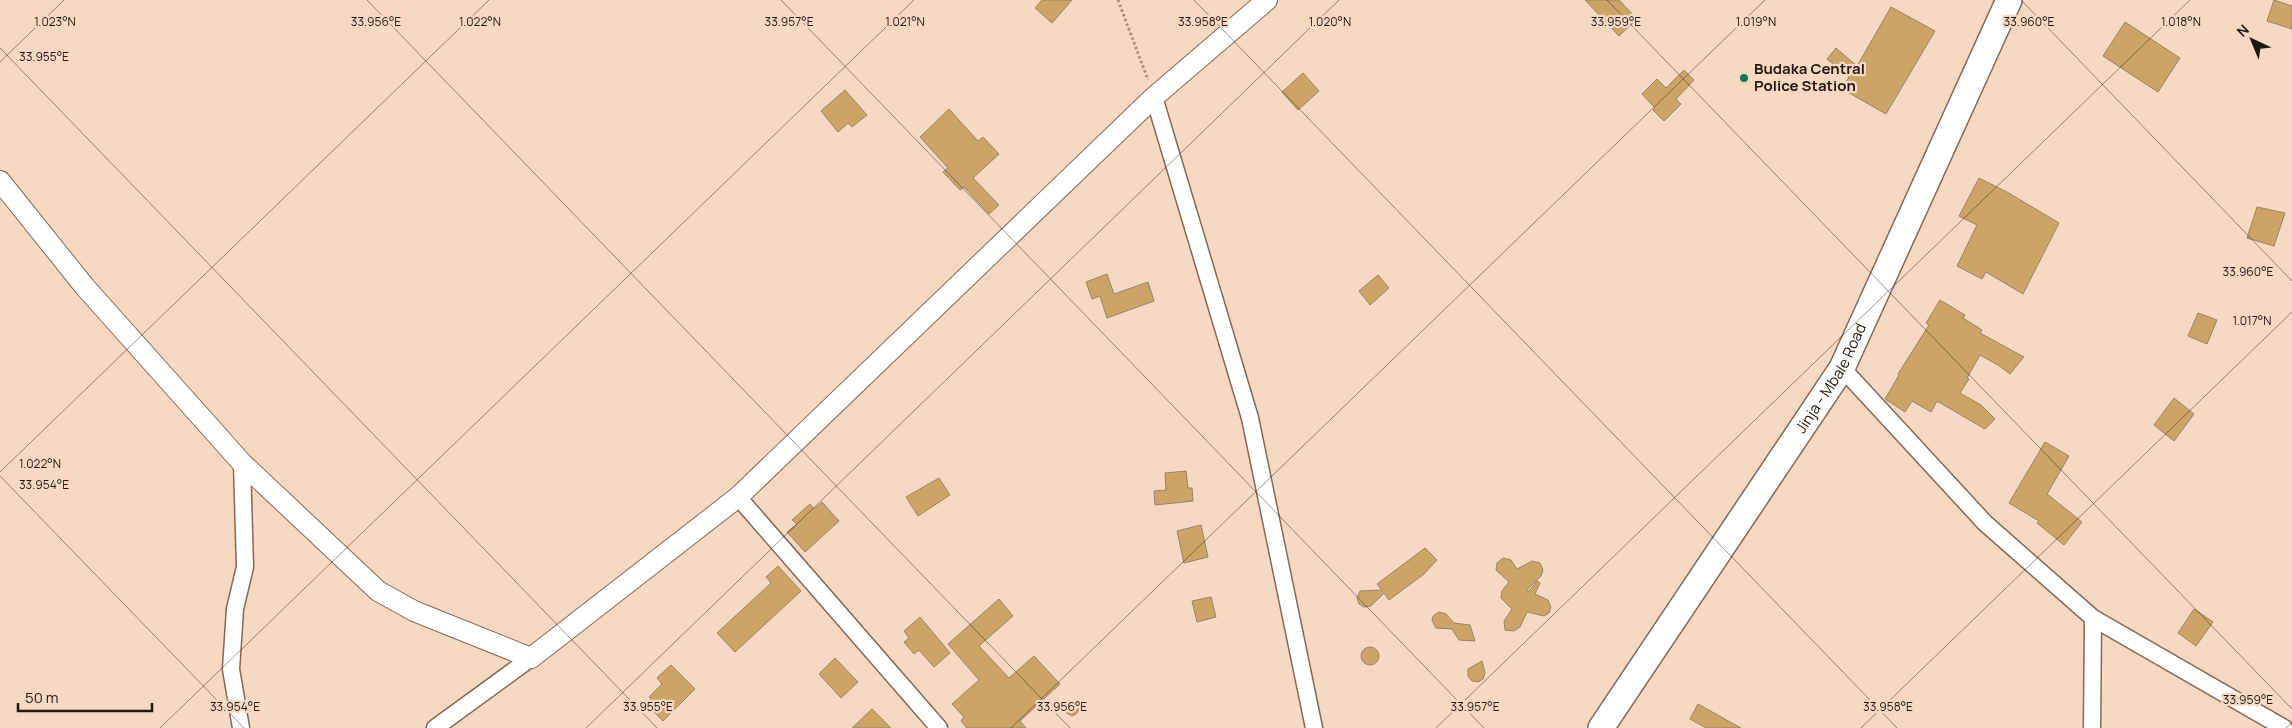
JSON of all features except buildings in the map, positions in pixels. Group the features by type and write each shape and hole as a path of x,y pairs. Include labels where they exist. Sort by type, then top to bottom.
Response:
{"main road":[{"name":"Jinja - Mbale Road","path":"1600,728 1842,368 2009,0"}],"street":[{"path":"435,728 531,658 738,497 1154,97 1266,0"},
{"path":"1154,97 1250,418 1314,728"},
{"path":"0,181 85,287 242,463 378,591 414,611 531,658"},
{"path":"1842,368 1986,524 2093,618 2284,728"},
{"path":"240,728 231,669 235,609 245,567 242,463"},
{"path":"738,497 933,726"},
{"path":"2092,728 2093,618"}],"path":[{"path":"1118,0 1154,97"}],"place":[{"name":"Budaka Central Police Station","path":"1744,78"}]}
